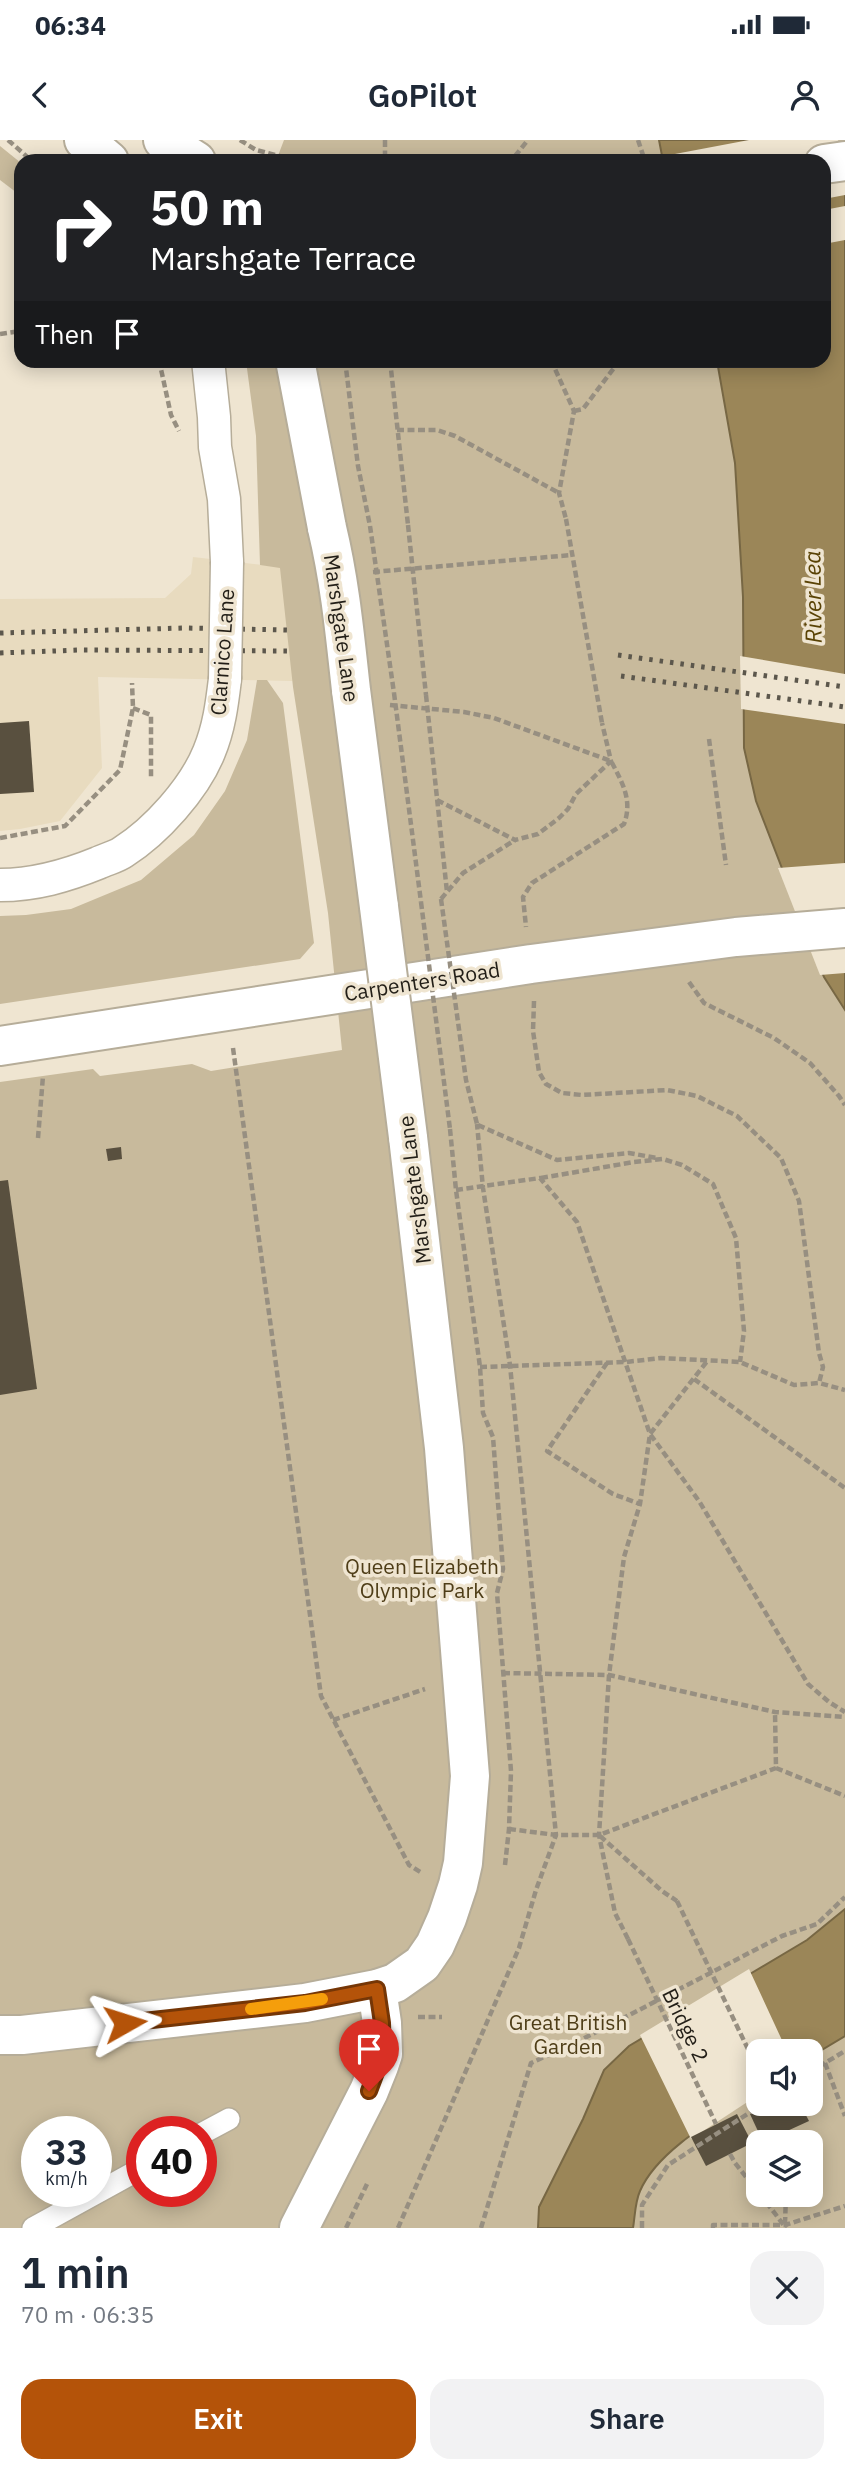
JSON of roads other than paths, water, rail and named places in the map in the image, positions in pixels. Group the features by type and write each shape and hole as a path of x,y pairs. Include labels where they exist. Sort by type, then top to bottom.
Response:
{"street":[{"path":"84,140 101,154"},
{"path":"163,140 185,154"},
{"name":"Clarnico Lane","path":"0,885 20,885 66,876 122,853 166,817 193,781 208,755 220,716 225,679 228,562 224,499 215,447 215,417 209,368"},
{"name":"Marshgate Lane","path":"0,2035 22,2035 305,2003 377,1989 395,1983 422,1964 435,1945 458,1885 470,1801 464,1683 447,1475 379,907 366,697 341,599 297,368"},
{"name":"Carpenters Road","path":"0,1046 531,964 736,937 845,928"},
{"path":"299,2228 369,2091 383,2054 377,1989"}],"lane":[{"path":"217,2125 229,2119"},
{"path":"33,2228 126,2177"}],"water":[{"name":"River Lea","path":"659,140 834,140 845,173 845,1010 824,977 756,801 744,748 743,597 735,463 718,368 831,368 831,154 662,154"},
{"path":"845,1909 845,2036 823,2049 823,2039 746,2039 746,2099 675,2147 661,2161 640,2191 633,2228 538,2228 539,2207 604,2070 629,2046 807,1940"}],"railway":[{"path":"0,633 184,628 287,630"},
{"path":"0,653 80,650 290,651"},
{"path":"618,655 845,687"},
{"path":"621,676 845,707"}],"park label":[{"name":"Queen Elizabeth Olympic Park","path":"422,1578"},
{"name":"Great British Garden","path":"568,2034"}]}
